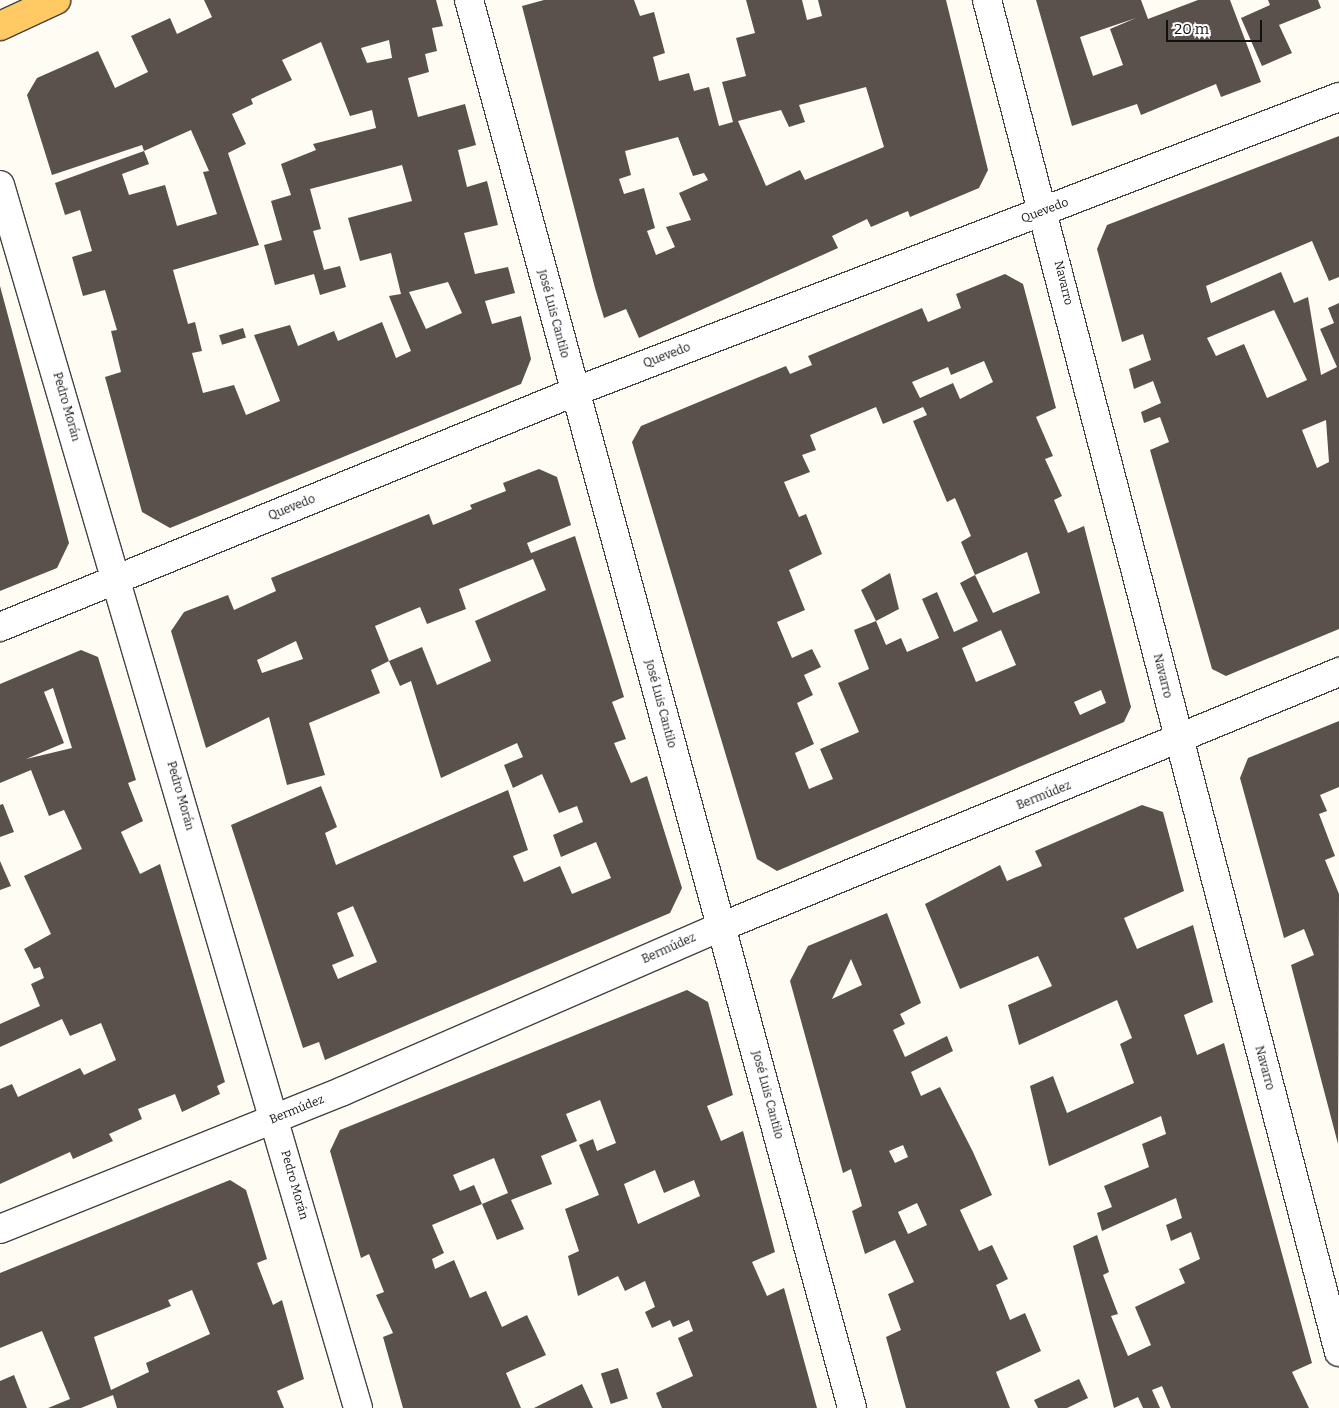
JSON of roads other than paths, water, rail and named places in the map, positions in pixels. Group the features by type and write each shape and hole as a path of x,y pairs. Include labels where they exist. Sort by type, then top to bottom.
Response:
{"main road":[{"path":"0,26 56,0"}],"street":[{"name":"José Luis Cantilo","path":"469,0 574,392 852,1408"},
{"name":"Navarro","path":"987,0 1045,211 1178,741 1339,1352"},
{"name":"Quevedo","path":"0,628 574,392 1339,97"},
{"name":"Pedro Morán","path":"0,185 276,1118 358,1408"},
{"name":"Bermúdez","path":"0,1229 276,1118 721,926 1178,741 1339,672"}]}
